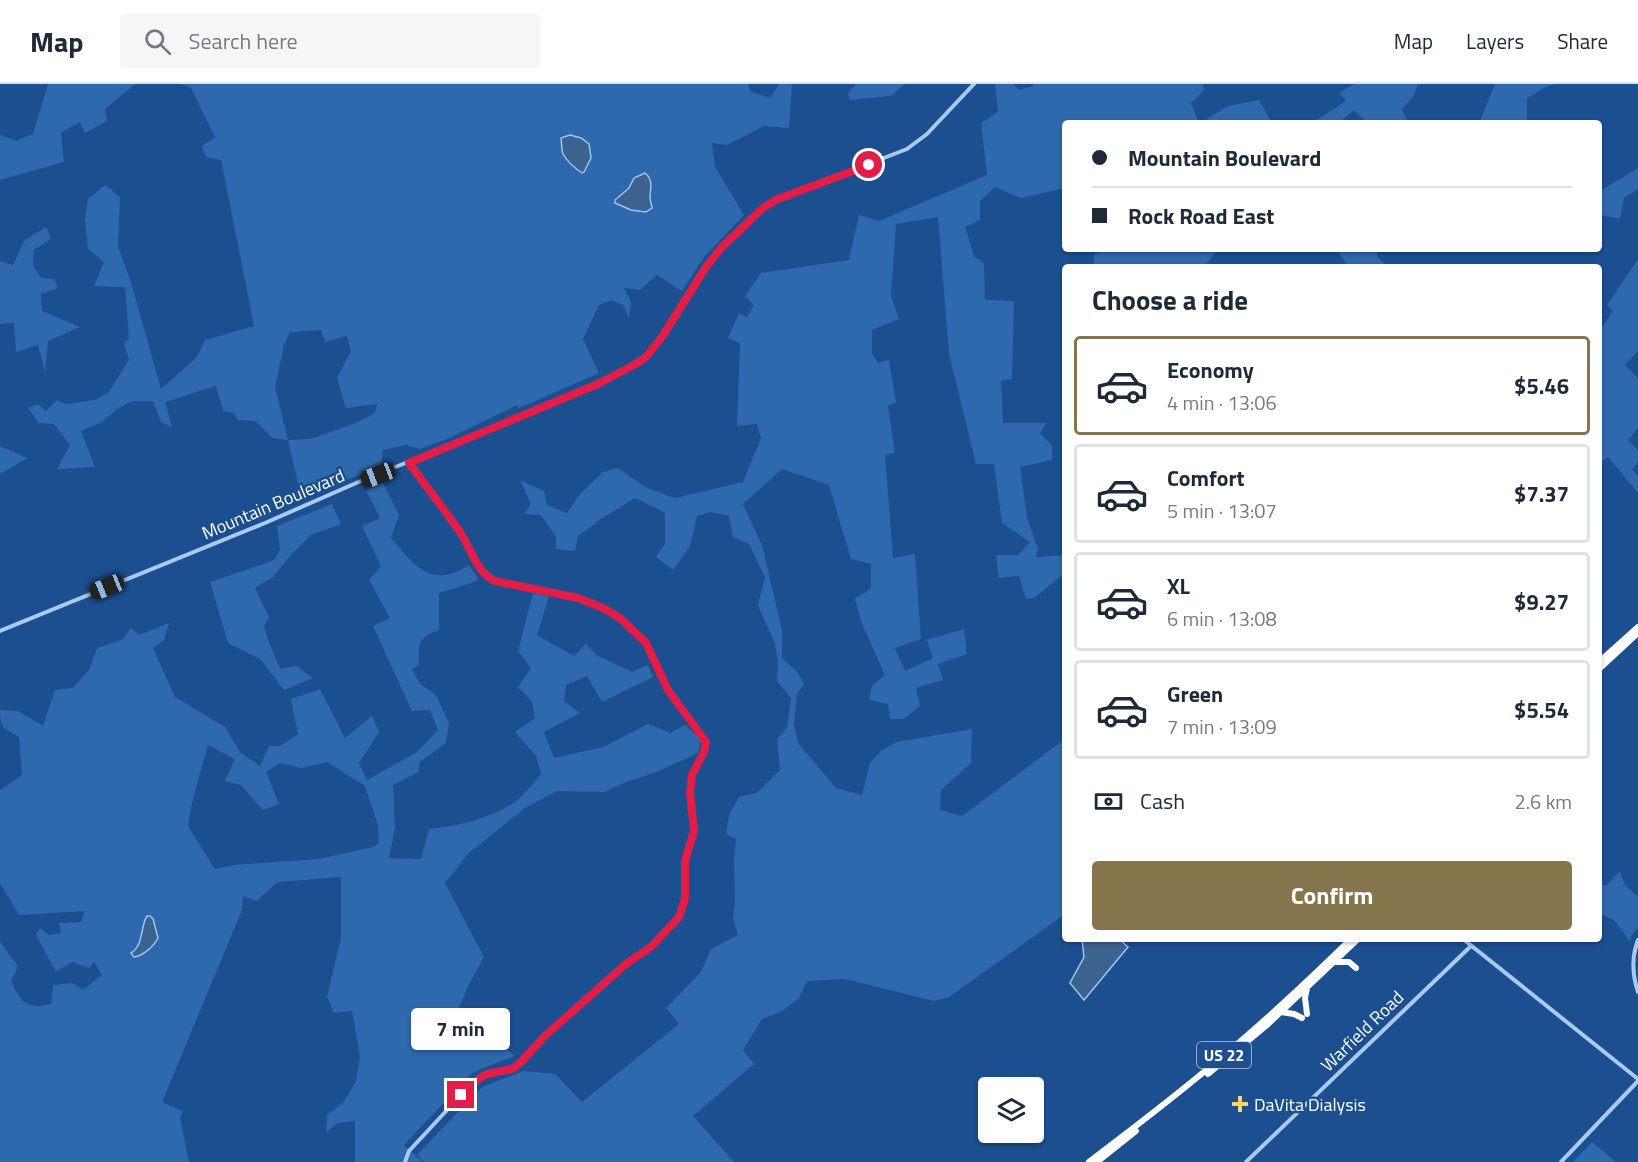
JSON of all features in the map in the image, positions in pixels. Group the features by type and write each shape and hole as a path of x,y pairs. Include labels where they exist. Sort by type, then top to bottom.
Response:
{"highway":[{"path":"1602,659 1638,627"},
{"path":"1602,666 1638,633"},
{"name":"US 22","path":"1089,1162 1226,1054 1348,942"},
{"name":"US 22","path":"1098,1162 1235,1052 1355,942"},
{"path":"1347,951 1359,942"},
{"path":"1334,962 1349,962 1356,968"},
{"path":"1281,1012 1305,1016 1307,988"}],"street":[{"name":"Mountain Boulevard","path":"0,631 598,384 632,366 651,351 706,267 722,247 764,207 778,199 869,165 914,144 927,134 974,84"},
{"path":"405,1162 409,1151 471,1085 487,1074 512,1069 520,1063 546,1035 626,964 652,946 679,917 685,899 685,861 694,831 690,793 692,775 704,752 706,742 668,690 650,650 639,635 613,613 586,601 488,578 459,532 409,463"},
{"path":"1638,940 1632,965 1638,992"},
{"path":"1466,942 1638,1080 1561,1162"},
{"name":"Warfield Road","path":"1246,1162 1471,945"}],"shaded area":[{"path":"48,84 135,84 105,109 107,121 85,133 80,122 61,133 64,162 0,180 0,135 16,141 33,134"},
{"path":"182,84 748,84 751,92 770,98 779,84 792,84 789,128 764,126 727,145 712,143 715,167 744,215 704,257 682,291 657,275 640,290 624,288 631,302 629,318 623,305 611,300 599,305 583,339 599,373 519,408 517,405 449,438 420,449 406,445 383,450 381,466 292,502 300,492 288,440 272,438 256,421 238,420 234,413 223,411 216,386 165,402 172,427 161,422 153,401 132,401 117,409 102,422 81,431 95,467 57,469 70,445 54,424 39,423 28,408 38,404 46,411 57,400 66,404 95,400 108,393 129,360 124,344 129,338 125,287 94,286 104,262 88,249 85,221 88,199 105,185 120,197 118,247 130,279 161,389 197,357 205,340 254,326 221,160 206,157 202,146 215,137 191,88","holes":["321,330 325,342 347,336 351,351 337,378 346,408 377,404 375,413 356,423 310,439 288,440 275,387 284,345 290,332"]},
{"path":"856,84 905,84 891,96 850,100 848,93"},
{"path":"995,84 1013,84 1019,90 1033,86 1033,84 1203,84 1204,91 1191,103 1198,120 1062,120 1062,189 1021,198 995,187 980,201 980,220 965,227 974,256 984,264 985,300 1014,301 1012,379 1001,381 1003,423 1046,423 1040,434 1052,445 1052,460 1020,467 1027,518 1038,549 1036,557 1062,555 1062,575 1034,598 1026,599 1019,576 999,578 996,555 1018,555 1030,542 1002,523 994,464 976,464 949,354 938,217 896,224 891,296 899,319 872,330 872,354 878,363 889,360 896,403 888,406 895,453 885,455 893,558 915,554 921,639 895,648 905,671 933,658 927,640 964,629 967,654 938,664 943,680 916,688 920,706 904,719 890,719 888,704 869,700 872,686 885,675 862,624 855,599 871,588 871,564 851,559 829,485 782,469 743,504 763,548 782,631 782,658 797,672 804,684 797,694 794,725 798,743 836,788 862,795 870,763 882,750 897,742 972,729 971,763 941,790 940,810 962,816 1062,741 1062,916 949,997 934,1001 845,979 807,981 799,998 782,1011 762,1019 743,1050 754,1064 693,1116 734,1162 424,1162 417,1155 482,1087 523,1071 555,1074 582,1102 679,1024 666,1008 701,972 711,949 738,935 733,918 736,839 726,834 729,815 739,797 757,793 780,770 777,739 787,728 791,698 777,681 778,662 775,644 758,605 765,577 749,544 733,537 729,516 710,512 697,516 690,546 673,570 656,557 665,544 665,513 635,498 578,536 575,551 556,549 556,537 541,515 524,514 531,504 520,480 544,491 547,505 567,513 580,494 603,472 618,468 645,487 675,498 743,482 761,438 757,424 737,426 740,343 728,338 739,313 747,317 754,305 745,296 761,273 849,260 859,215 879,221 987,175 981,123 998,112"},
{"path":"1354,84 1418,84 1414,95 1402,110 1407,120 1364,120 1354,110 1342,120 1317,120 1346,101 1339,93"},
{"path":"1495,84 1555,84 1527,98 1527,120 1480,120"},
{"path":"1259,100 1270,120 1205,120 1228,106"},
{"path":"570,135 581,138 589,144 591,158 582,173 569,162 562,152 561,138"},
{"path":"1638,168 1638,189 1624,198 1620,219 1602,215 1602,190"},
{"path":"645,173 651,182 652,208 646,212 631,210 615,203 615,200 629,188 634,178"},
{"path":"46,227 51,239 34,250 33,266 41,278 54,279 58,288 41,294 42,311 80,327 48,341 45,372 38,345 16,352 14,323 0,324 0,261 13,265 24,241"},
{"path":"1102,252 1216,252 1206,264 1094,264 1094,254"},
{"path":"1338,252 1377,252 1377,256 1384,264 1347,264"},
{"path":"1638,259 1638,351 1625,365 1638,378 1638,428 1628,440 1638,450 1638,462 1632,470 1638,475 1638,493 1608,457 1602,462 1602,328 1613,311 1607,305"},
{"path":"0,446 2,447 28,458 0,474"},
{"path":"383,483 399,515 391,538 416,565 434,575 444,575 469,565 478,579 439,593 439,630 423,639 419,647 419,665 412,669 420,684 436,695 449,723 446,743 420,762 418,772 393,785 395,828 389,858 421,859 429,829 474,821 495,813 515,802 541,774 536,756 515,732 535,718 532,701 518,687 531,668 518,651 533,593 549,597 537,635 574,656 586,644 596,655 632,672 648,665 653,677 602,702 587,676 566,685 564,701 580,713 544,732 554,758 603,747 648,724 670,733 685,725 701,740 698,753 605,792 557,791 525,808 468,854 445,883 484,957 468,986 457,1013 515,1056 471,1074 404,1145 423,1162 355,1162 355,1121 337,1123 326,1133 327,1115 343,1103 356,1081 360,1057 352,1011 334,1013 327,997 341,938 341,877 278,882 256,901 243,896 242,910 162,1102 183,1111 180,1118 189,1162 0,1162 0,942 18,966 11,981 21,999 30,1005 51,1004 53,985 72,983 83,990 102,975 94,962 89,968 72,962 56,972 36,935 40,928 49,935 61,933 59,923 81,922 85,911 19,915 0,883 0,790 22,775 19,737 2,725 0,710 18,711 43,726 55,690 73,688 89,670 97,648 122,640 131,628 139,635 169,623 164,640 153,648 175,697 225,727 240,752 260,766 269,746 280,746 298,734 291,699 320,689 345,738 372,716 379,732 359,763 367,780 417,752 438,730 430,710 412,711 373,626 390,618 369,580 381,566 362,526 380,518 366,490","holes":["208,745 235,759 225,781 241,785 263,810 279,804 266,772 280,763 301,768 327,762 365,786 378,825 379,843 373,847 319,859 234,865 215,869 188,826 193,798"]},
{"path":"332,504 341,524 311,535 273,577 255,588 269,617 264,626 280,669 296,666 313,678 284,690 260,659 228,643 210,582 274,560 280,550 277,526"},
{"path":"1620,871 1625,885 1638,897 1638,927 1630,941 1614,920 1602,915 1602,884 1606,886"},
{"path":"147,916 153,919 158,938 148,950 134,957 131,953 140,941"},
{"path":"1082,942 1122,942 1128,947 1084,1000 1070,983 1084,957"},
{"path":"1592,1142 1616,1162 1573,1162"}],"place":[{"name":"DaVita Dialysis","path":"1240,1104"}],"route":[{"path":"461,1095 487,1074 512,1069 520,1063 546,1035 626,964 652,946 679,917 685,899 685,861 694,831 690,793 692,775 704,752 706,742 668,690 650,650 639,635 613,613 586,601 488,578 466,541 409,463 598,384 645,358 662,337 706,267 722,247 764,207 778,199 869,165"}]}
